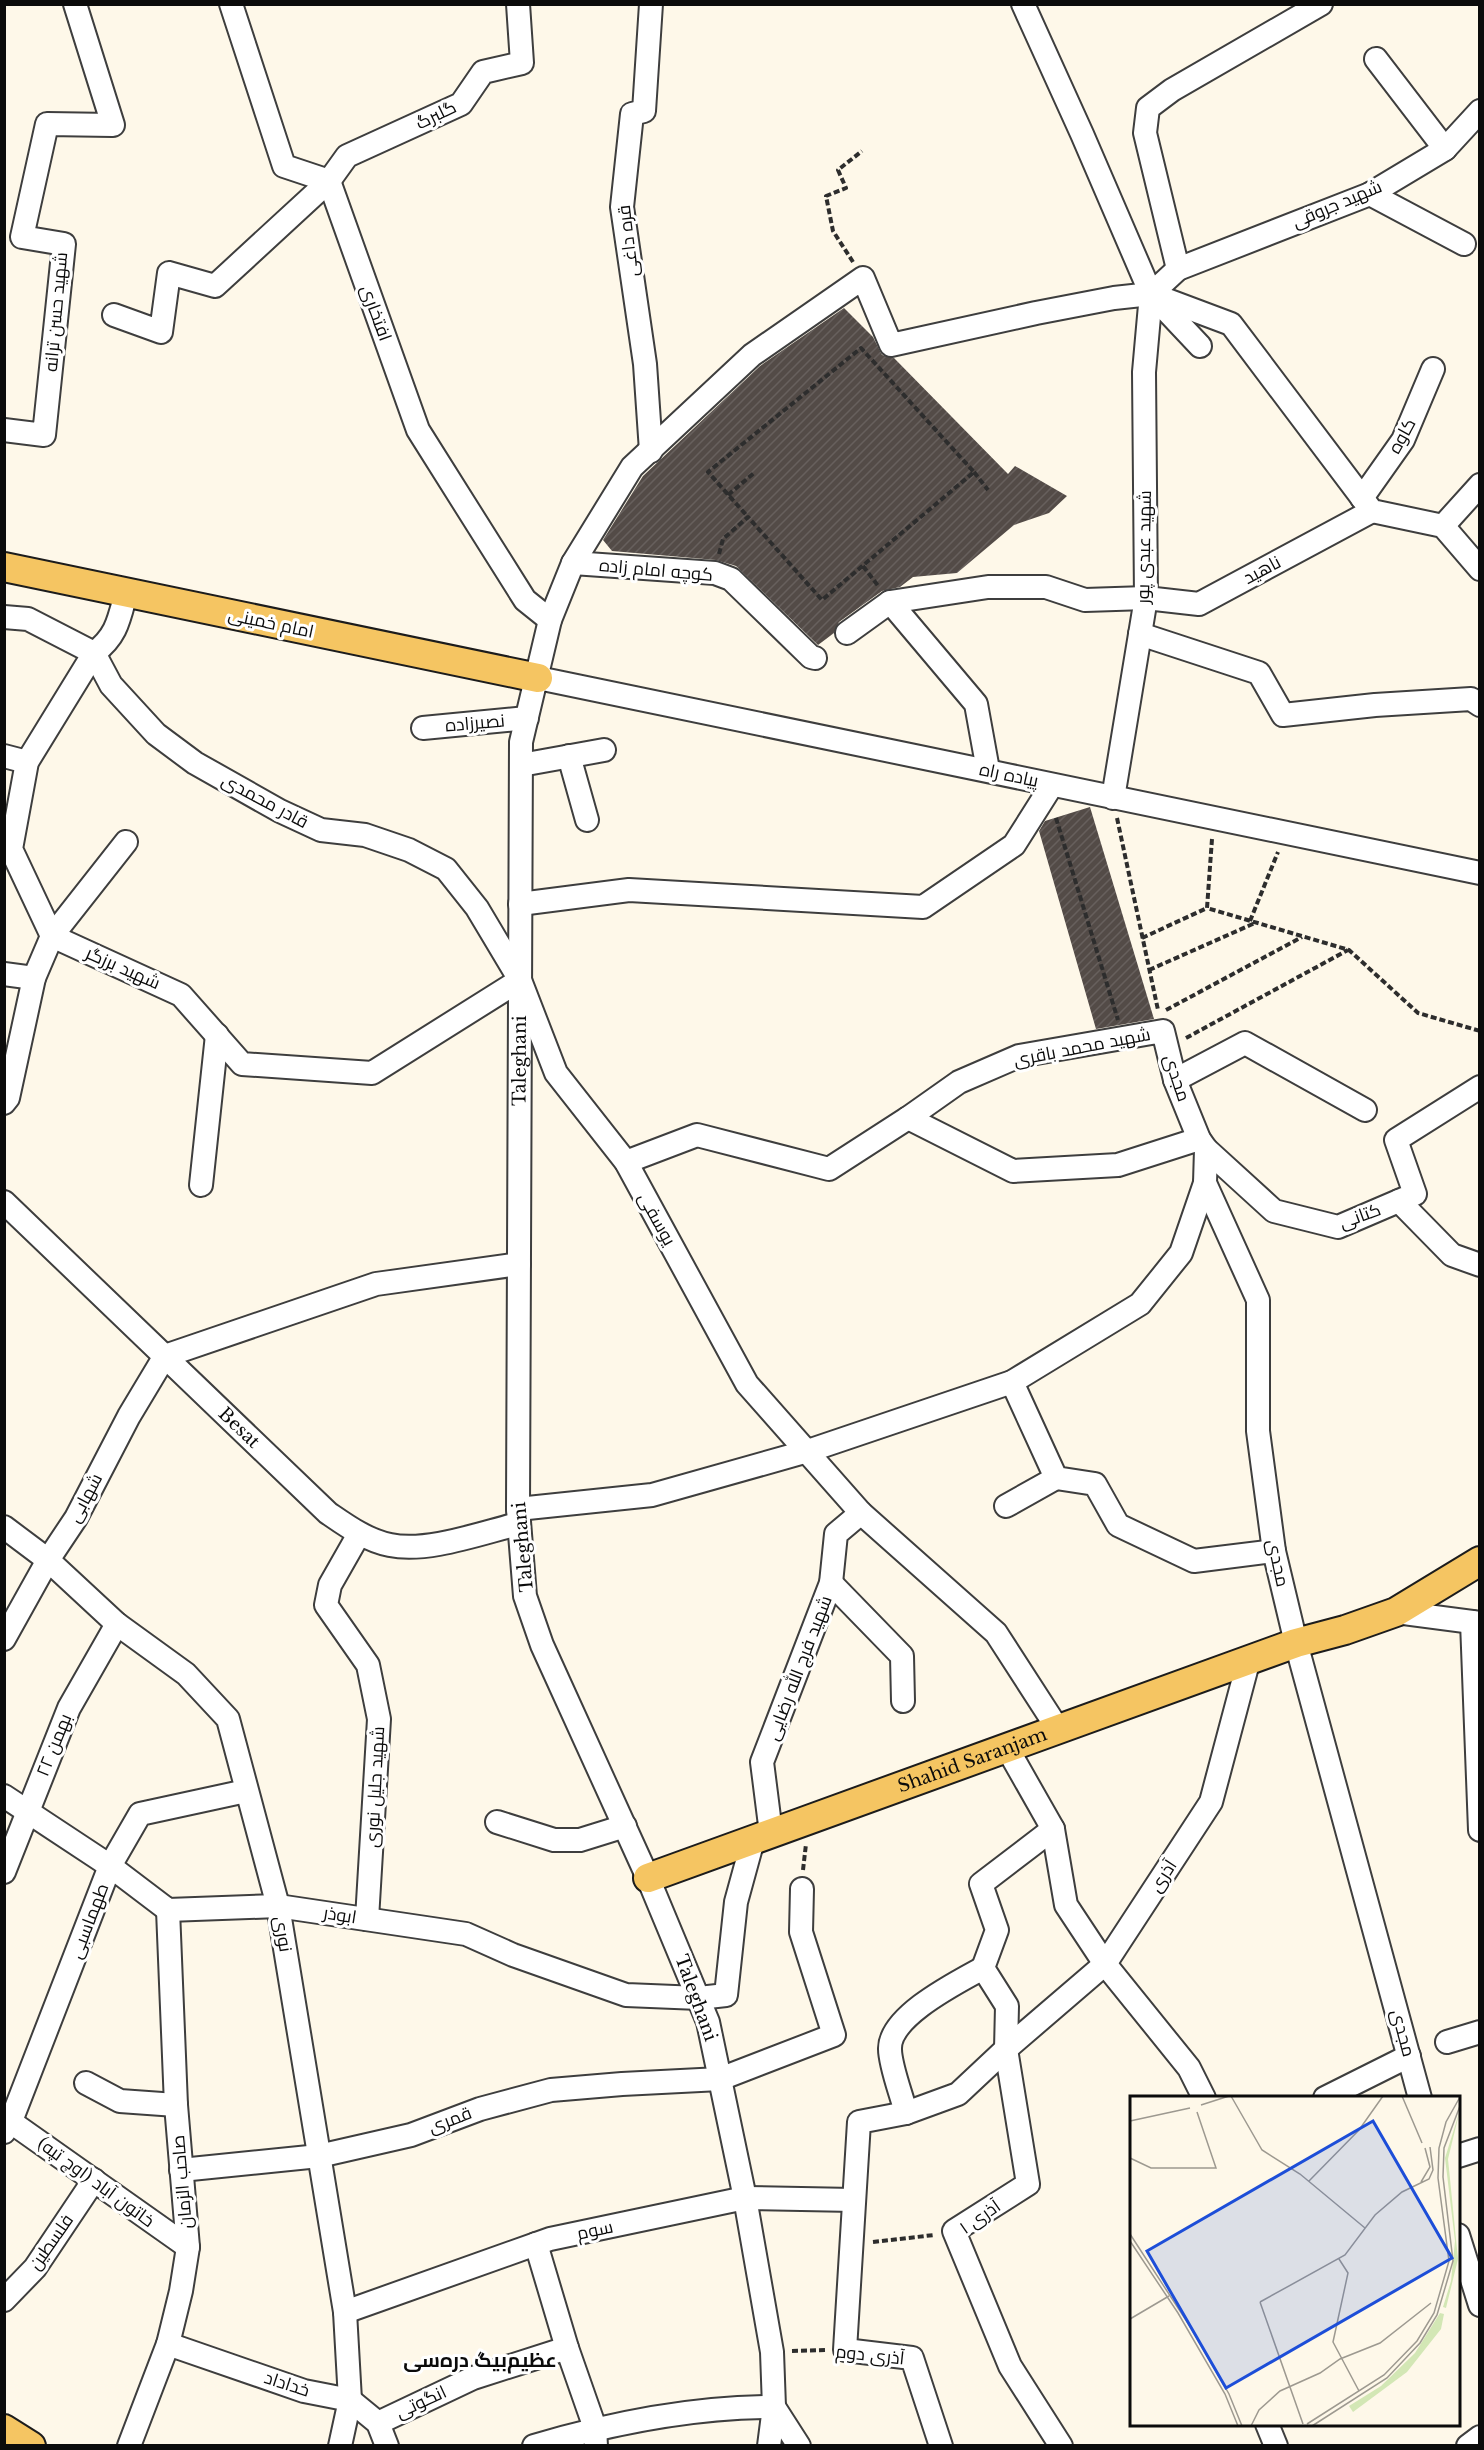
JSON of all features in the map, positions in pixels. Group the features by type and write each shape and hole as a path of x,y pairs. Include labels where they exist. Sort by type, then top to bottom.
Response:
{"main road":[{"name":"امام خمینی","path":"4,567 538,678"},
{"name":"Shahid Saranjam","path":"648,1878 1296,1642 1346,1630 1396,1612 1479,1561"},
{"path":"4,2429 31,2445"}],"street":[{"name":"شهید حسن ترانه","path":"4,430 44,435 64,244 22,237 47,124 113,125 75,4"},
{"path":"114,315 161,332 169,273 215,286 329,181 284,166 231,4"},
{"name":"گلبرگ","path":"329,181 347,156 461,104 483,72 522,63 518,4"},
{"name":"قره داغی","path":"651,4 644,111 632,114 622,207 645,364 651,451"},
{"path":"1023,4 1151,294 1200,346"},
{"path":"1151,294 1178,269 1144,133 1148,108 1172,90 1321,4"},
{"path":"1376,58 1445,149"},
{"name":"شهید جروقی","path":"1178,269 1370,194 1445,149 1479,111"},
{"name":"افتخاری","path":"329,181 418,430 525,600 550,620"},
{"path":"1370,194 1464,244"},
{"path":"863,278 891,345 1114,298 1151,294 1231,324 1244,326 1367,505 1443,526 1479,569"},
{"name":"Taleghani","path":"769,2445 774,2407 772,2352 745,2198 708,2022 648,1878 542,1645 525,1596 518,1516 520,742 538,678 550,620 573,563 632,467 752,355 863,278"},
{"name":"شهید عبدی پور","path":"1113,798 1146,598 1144,372 1151,294"},
{"name":"کاوه","path":"1367,505 1403,440 1433,369"},
{"path":"1443,526 1479,485"},
{"name":"ناهید","path":"1146,598 1199,604 1367,505"},
{"name":"کوچه امام زاده","path":"573,563 715,573 731,579 810,657 815,658"},
{"path":"848,633 890,602 988,587 1046,587 1085,600 1146,598"},
{"path":"52,936 10,849 27,762 94,653 114,634 126,593"},
{"path":"890,602 976,704 988,770"},
{"path":"4,617 28,619 94,653"},
{"path":"1140,633 1259,674 1283,715 1375,709 1477,695"},
{"name":"قادر محمدی","path":"94,653 111,685 156,734 195,763 280,811 321,830 376,839 409,850 446,869 477,908 520,980"},
{"name":"پیاده راه","path":"538,678 1479,873"},
{"name":"نصیرزاده","path":"423,728 527,718"},
{"path":"521,765 604,750"},
{"path":"4,756 27,762"},
{"path":"569,756 587,820"},
{"path":"520,904 629,890 923,907 1014,845 1052,784"},
{"path":"4,1103 8,1098 33,978 52,936 126,842"},
{"name":"شهید برزگر","path":"52,936 181,995 242,1064 372,1073 520,980"},
{"path":"4,974 33,978"},
{"name":"یوسفی","path":"520,980 556,1073 626,1162 747,1383 861,1513 996,1633 1058,1729"},
{"path":"201,1185 217,1035"},
{"name":"شهید محمد باقری","path":"626,1162 696,1135 829,1169 908,1118 958,1082 1019,1056 1123,1038 1165,1040"},
{"name":"مجدی","path":"1165,1040 1175,1080 1203,1144 1205,1184 1258,1300 1258,1431 1274,1551 1296,1642 1420,2096"},
{"path":"1175,1080 1245,1043 1365,1110"},
{"path":"1399,1201 1415,1194 1396,1140 1479,1087"},
{"path":"908,1118 1013,1171 1118,1165 1203,1144"},
{"name":"کتانی","path":"1203,1144 1274,1211 1338,1227 1399,1201 1452,1255 1479,1265"},
{"name":"Besat","path":"4,1202 328,1513 359,1534 391,1545 427,1545 518,1516 652,1495 808,1451 1012,1382 1140,1304 1181,1253 1205,1184"},
{"path":"165,1356 376,1284 519,1264"},
{"name":"شهابی","path":"4,1639 48,1560 76,1518 129,1416 165,1356"},
{"path":"1012,1382 1056,1478"},
{"path":"1006,1506 1056,1478 1095,1484 1118,1525 1194,1561 1274,1551"},
{"name":"شهید فرج الله رضایی","path":"762,1837 762,1762 831,1583 836,1534 861,1513"},
{"name":"نوری","path":"4,1527 48,1560 117,1624 186,1674 228,1719 278,1906 345,2312 350,2400 340,2445"},
{"name":"شهید جلیل نوری","path":"359,1534 330,1585 326,1605 368,1665 379,1719 367,1919"},
{"path":"831,1583 902,1656 903,1701"},
{"path":"1396,1612 1476,1622 1479,1830"},
{"name":"۲۲ بهمن","path":"4,1872 69,1707 117,1624"},
{"name":"آذری","path":"854,2200 859,2122 906,2113 958,2094 1006,2049 1105,1964 1211,1802 1249,1659"},
{"path":"1007,1748 1053,1829 1066,1905 1105,1964 1189,2068 1203,2096"},
{"name":"طهماسبی","path":"7,2123 110,1866 140,1814 246,1791"},
{"path":"4,1796 110,1866 168,1910"},
{"path":"497,1822 554,1840 580,1840 625,1826"},
{"path":"906,2113 890,2048 897,2030 925,2001 983,1968 997,1930 981,1884 1053,1829"},
{"name":"ابوذر","path":"168,1910 278,1906 466,1934 513,1955 626,1995 699,1998 726,1995 735,1902 762,1837"},
{"name":"قمری","path":"181,2170 319,2156 411,2135 480,2109 551,2090 720,2079 834,2035 801,1932 802,1888"},
{"name":"صاحب الزمان","path":"129,2445 168,2344 181,2291 188,2247 176,2105 168,1910"},
{"path":"983,1968 1007,2006 1006,2049"},
{"path":"1447,2042 1479,2032"},
{"name":"آذری ۱","path":"1006,2049 1028,2184 954,2230 1010,2366 1061,2445"},
{"path":"1327,2096 1409,2056"},
{"path":"86,2082 120,2101 176,2105"},
{"name":"خاتون آباد (اوچ تپه)","path":"7,2123 94,2180 188,2247"},
{"path":"1460,2155 1479,2149"},
{"name":"فلسطین","path":"4,2300 34,2268 94,2180"},
{"name":"سوم","path":"345,2312 550,2239 745,2198 854,2200"},
{"path":"845,2350 854,2200"},
{"path":"1460,2240 1475,2275 1479,2305"},
{"path":"536,2244 596,2437"},
{"name":"خداداد","path":"168,2344 304,2391 350,2400 378,2423 387,2445"},
{"name":"انگوتی","path":"378,2423 473,2378 567,2348"},
{"name":"آذری دوم","path":"845,2350 912,2358 941,2445"},
{"path":"534,2445 596,2437 726,2407 774,2407 799,2445"},
{"path":"1267,2426 1276,2445"},
{"path":"1468,2445 1479,2437"}],"path":[{"path":"862,151 838,170 846,188 826,196 833,231 863,278"},
{"path":"974,472 822,600 708,472 861,348 974,472 988,490"},
{"path":"728,495 754,473"},
{"path":"715,573 723,538 748,517"},
{"path":"1052,784 1053,809 1123,1038"},
{"path":"1113,798 1159,1014 1302,936"},
{"path":"1207,908 1215,818"},
{"path":"1250,921 1286,832"},
{"path":"1142,938 1207,908 1349,950 1418,1012 1479,1031"},
{"path":"1149,970 1256,922"},
{"path":"1165,1040 1349,950"},
{"path":"802,1888 808,1820"},
{"path":"851,2244 898,2240 954,2230"},
{"name":"آذری دوم","path":"772,2352 845,2350"}],"building":[{"path":"844,308 873,337 882,355 894,358 1008,474 1015,466 1067,496 1049,513 1014,525 957,573 913,577 900,587 882,591 839,622 834,633 818,645 736,566 716,560 612,551 603,540 643,476 760,366"},
{"path":"1090,807 1154,1019 1096,1029 1039,831 1045,821"}],"district":[{"name":"عظیم‌بیگ دره‌سی","path":"480,2360"}]}
